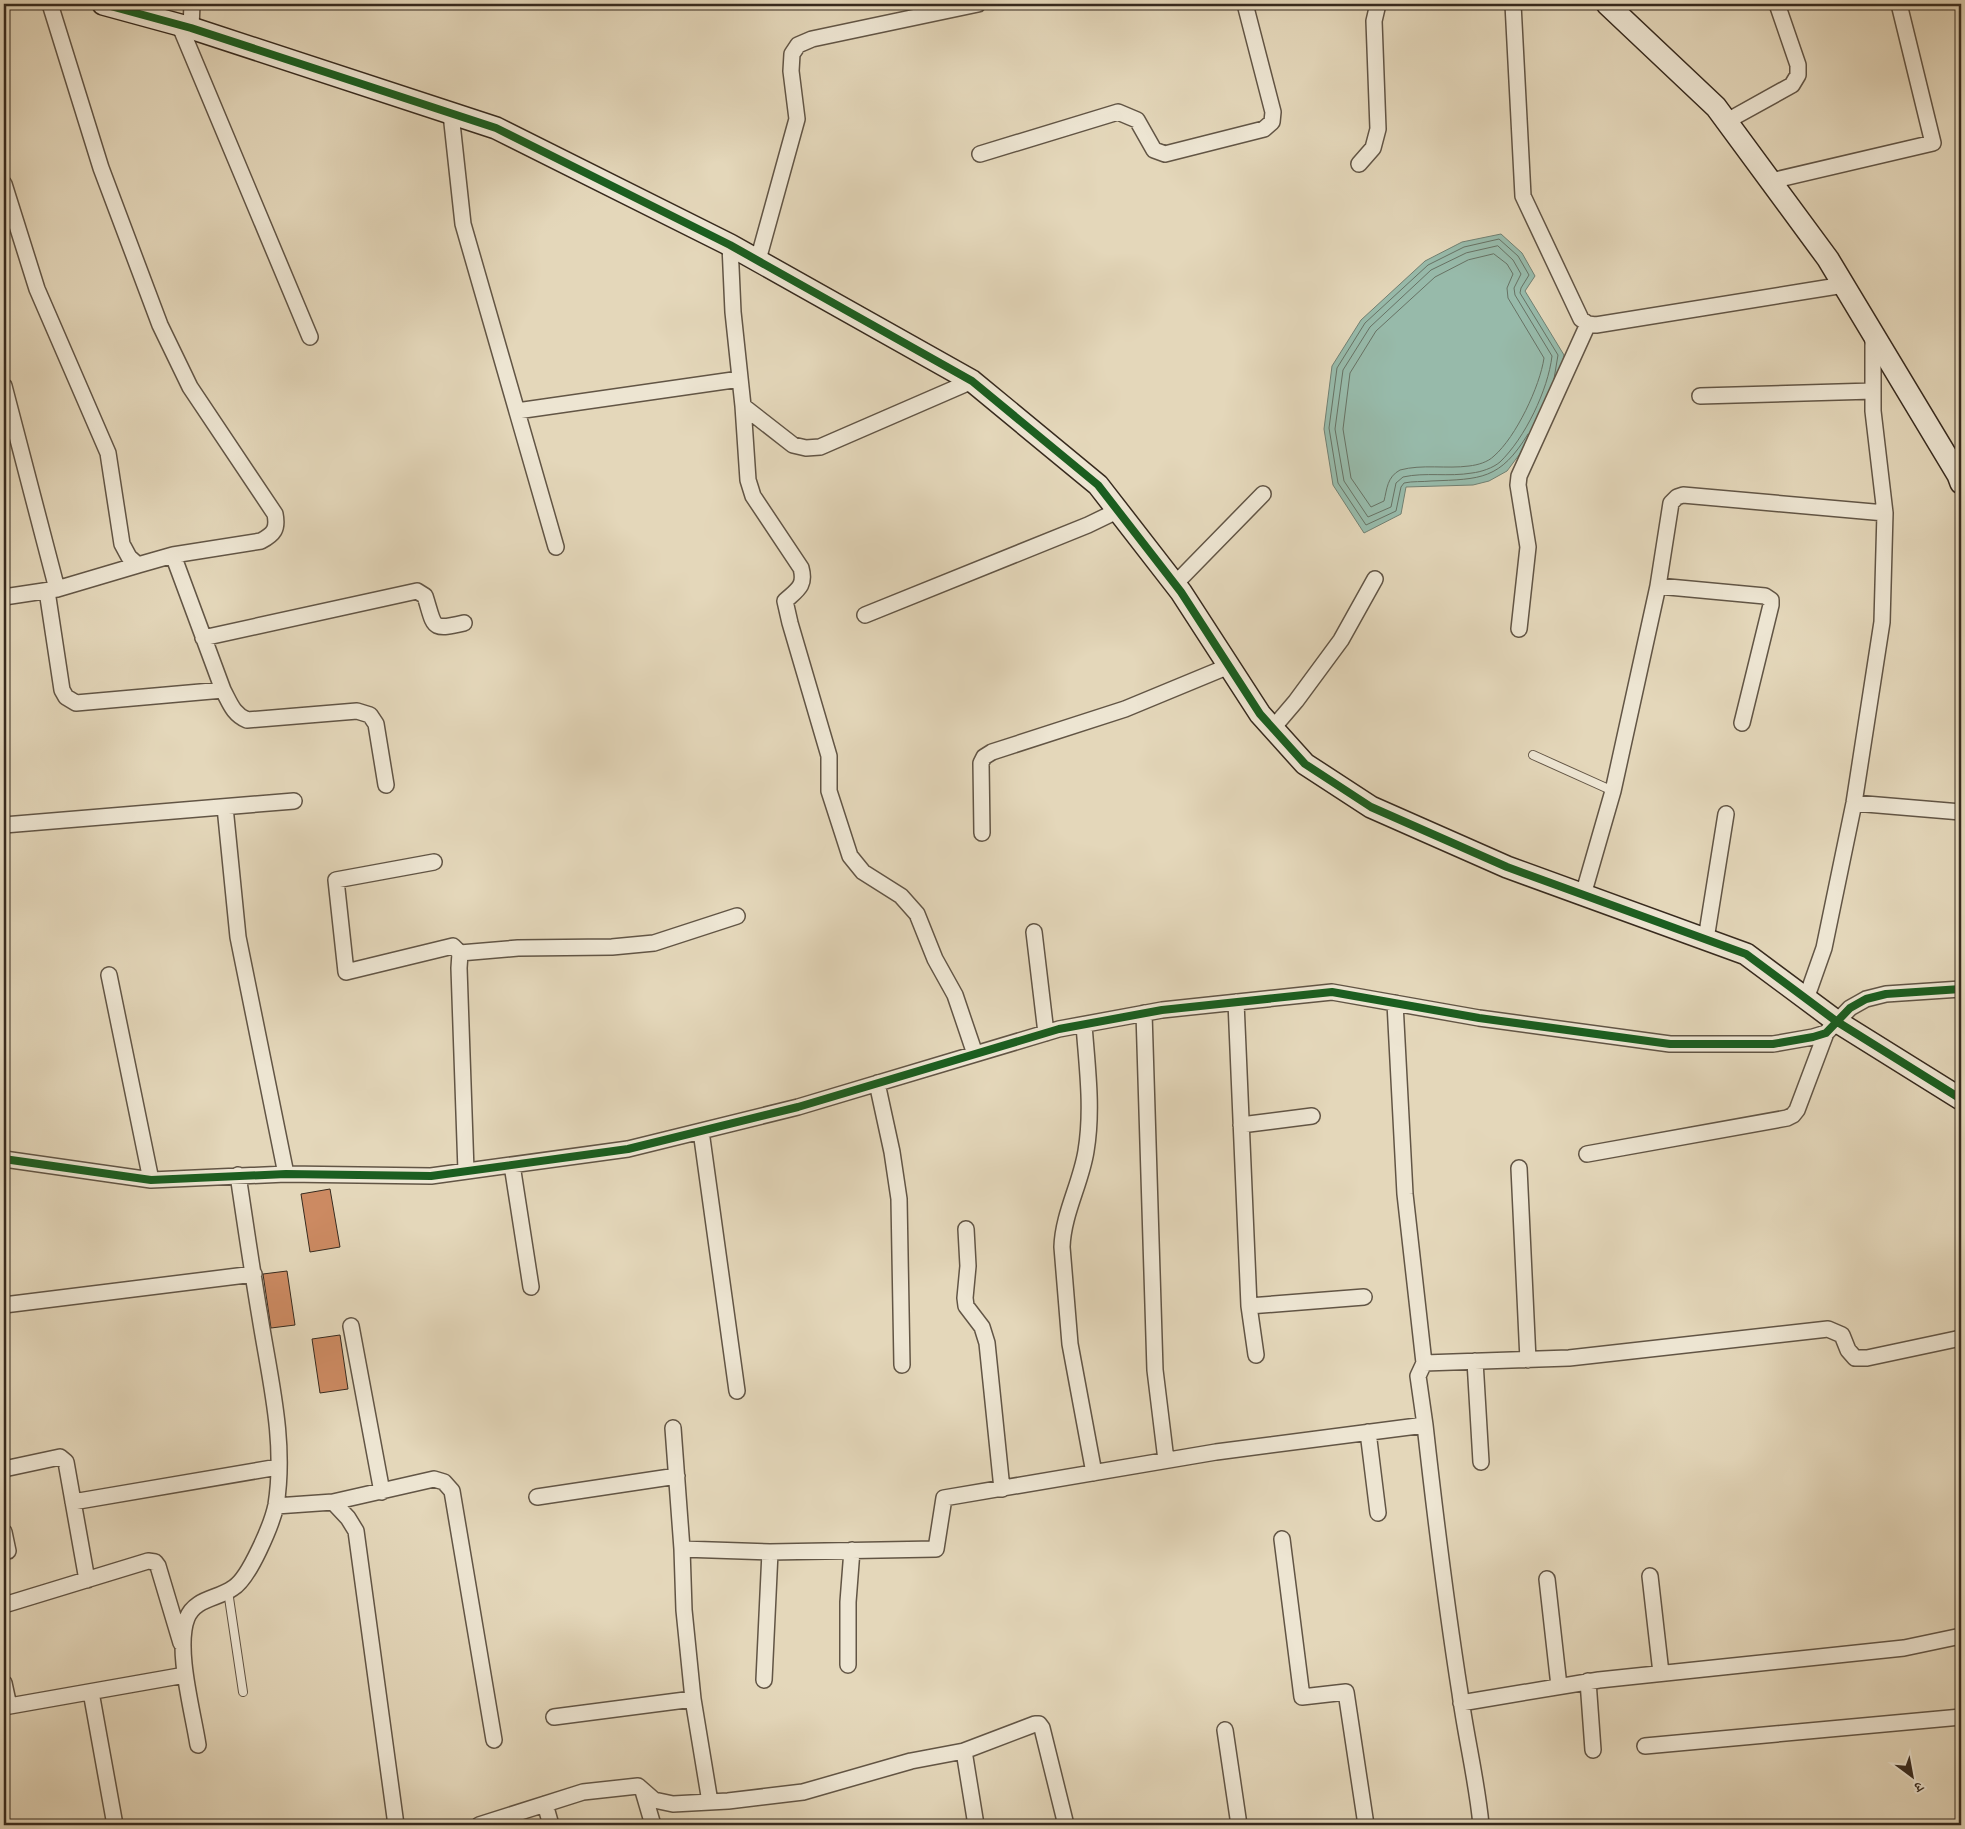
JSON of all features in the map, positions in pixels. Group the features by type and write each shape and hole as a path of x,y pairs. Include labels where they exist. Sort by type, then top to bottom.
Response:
{"street":[{"path":"4,597 52,590 173,555 261,540 272,535 277,524 275,514 190,387 160,325 101,168 50,4"},
{"path":"102,4 185,26 496,128 730,245 972,381 1098,486 1175,584 1260,714 1305,764 1372,806 1507,867 1746,954 1806,1000 1831,1027 1961,1099"},
{"path":"192,4 185,26 310,337"},
{"path":"758,260 797,119 791,71 792,54 798,45 812,39 913,10 978,4"},
{"path":"980,154 1118,112 1137,120 1154,150 1166,154 1264,128 1272,122 1273,112 1245,4"},
{"path":"1359,164 1373,148 1378,129 1374,20 1378,4"},
{"path":"1513,4 1524,196 1581,319 1588,324 1596,326 1844,285"},
{"path":"1607,4 1716,107 1727,121 1828,259 1958,475 1961,483"},
{"path":"1727,121 1792,85 1798,75 1798,65 1776,4"},
{"path":"1771,181 1933,143 1899,4"},
{"path":"451,114 463,224 556,547"},
{"path":"4,184 37,289 108,453 122,544 128,557 138,565"},
{"path":"730,245 733,312 743,406 748,480 753,496 801,568 804,577 802,585 785,601 829,756 829,791 850,856 863,872 901,896 917,914 934,960 955,994 975,1054"},
{"path":"1519,629 1528,548 1518,485 1519,476 1588,324"},
{"path":"1806,1000 1824,948 1854,803 1882,622 1885,513 1873,411 1873,333"},
{"path":"517,411 740,379"},
{"path":"743,406 793,445 806,448 820,448 972,381"},
{"path":"4,386 52,590 62,690 70,701 76,702 223,690"},
{"path":"1700,396 1873,391"},
{"path":"1175,584 1263,494"},
{"path":"1583,895 1613,791 1658,586 1671,504 1676,497 1683,495 1885,513"},
{"path":"866,615 1118,511"},
{"path":"173,555 223,690 238,716 247,720 357,712 370,715 376,724 386,785"},
{"path":"1273,728 1340,640 1375,579"},
{"path":"1658,586 1765,596 1771,600 1742,723"},
{"path":"203,638 417,591 425,596 433,621 437,626 443,628 464,623"},
{"path":"982,833 981,764 984,757 992,752 1125,710 1229,666"},
{"path":"4,825 294,801"},
{"path":"1854,803 1961,812"},
{"path":"225,807 238,937 286,1174"},
{"path":"1706,940 1726,814"},
{"path":"434,862 336,880 346,972 453,946 460,953 466,1171"},
{"path":"460,953 518,948 612,947 654,943 737,916"},
{"path":"1034,932 1046,1033"},
{"path":"110,975 151,1180"},
{"path":"4,1159 151,1180 286,1174 431,1176 628,1149 798,1107 1046,1033 1144,1014 1236,1002 1332,992 1480,1018 1670,1044 1773,1044 1812,1037 1831,1027 1850,1008 1866,999 1886,994 1961,989"},
{"path":"1236,1002 1249,1306 1256,1355"},
{"path":"1395,1003 1405,1194 1424,1363 1418,1376 1441,1570 1461,1703 1478,1795 1481,1825"},
{"path":"1144,1014 1155,1370 1166,1460"},
{"path":"1084,1025 1090,1106 1089,1131 1079,1184 1062,1235 1062,1247 1070,1344 1094,1473"},
{"path":"1587,1154 1787,1118 1793,1115 1831,1027"},
{"path":"877,1084 892,1152 898,1191 902,1365"},
{"path":"1241,1125 1312,1116"},
{"path":"701,1131 737,1390"},
{"path":"512,1165 531,1287"},
{"path":"1519,1168 1528,1360"},
{"path":"198,1745 185,1675 183,1649 186,1619 192,1608 210,1597 235,1588 249,1570 276,1506 278,1467 277,1415 238,1175"},
{"path":"966,1230 968,1266 966,1306 982,1328 987,1343 1002,1488"},
{"path":"4,1305 254,1274"},
{"path":"1249,1306 1364,1297"},
{"path":"351,1326 382,1492"},
{"path":"1424,1363 1569,1358 1828,1330 1842,1335 1848,1350 1855,1358 1867,1358 1961,1338"},
{"path":"1475,1362 1481,1462"},
{"path":"682,1548 770,1552 936,1548 944,1498 1216,1452 1425,1425"},
{"path":"673,1428 682,1548 684,1610 693,1699 710,1802"},
{"path":"1368,1432 1378,1513"},
{"path":"4,1469 60,1457 66,1462 87,1580"},
{"path":"73,1502 278,1467"},
{"path":"537,1497 677,1476"},
{"path":"276,1506 333,1502 434,1479 444,1482 452,1490 494,1740"},
{"path":"333,1502 348,1518 356,1531 396,1825"},
{"path":"4,1532 8,1551"},
{"path":"1282,1539 1302,1697 1346,1692 1366,1825"},
{"path":"848,1666 848,1602 852,1550"},
{"path":"764,1680 770,1552"},
{"path":"4,1605 148,1561 155,1562 158,1566 183,1649"},
{"path":"1650,1576 1661,1673"},
{"path":"1547,1578 1559,1686"},
{"path":"1461,1703 1588,1682 1904,1648 1961,1636"},
{"path":"4,1683 6,1706 185,1675"},
{"path":"1588,1682 1593,1750"},
{"path":"90,1692 114,1825"},
{"path":"554,1717 693,1699"},
{"path":"1645,1746 1961,1717"},
{"path":"486,1824 584,1792 613,1788 638,1786 654,1800 673,1804 803,1792 911,1761 964,1751 1039,1724 1042,1728 1066,1825"},
{"path":"1225,1730 1239,1825"},
{"path":"964,1751 976,1825"},
{"path":"643,1790 653,1825"},
{"path":"545,1804 551,1825"}],"lane":[{"path":"1533,755 1613,791"},
{"path":"228,1591 243,1692"}],"water":[{"path":"1501,234 1522,253 1535,276 1525,291 1564,355 1556,392 1531,439 1507,471 1489,481 1473,485 1406,487 1401,514 1364,533 1333,485 1324,429 1332,366 1361,320 1425,261 1462,242"}],"building":[{"path":"330,1189 340,1247 310,1252 301,1194"},
{"path":"287,1271 295,1325 271,1328 263,1274"},
{"path":"340,1335 348,1389 320,1393 312,1339"}],"cycle path":[{"path":"103,4 191,28 496,128 730,245 972,381 1098,485 1181,592 1260,714 1305,764 1371,807 1507,867 1746,954 1836,1021 1961,1099"},
{"path":"4,1159 151,1180 286,1174 431,1176 628,1149 798,1107 1059,1029 1162,1010 1332,992 1479,1018 1670,1044 1773,1044 1826,1033 1850,1008 1866,999 1886,994 1961,989"}]}
